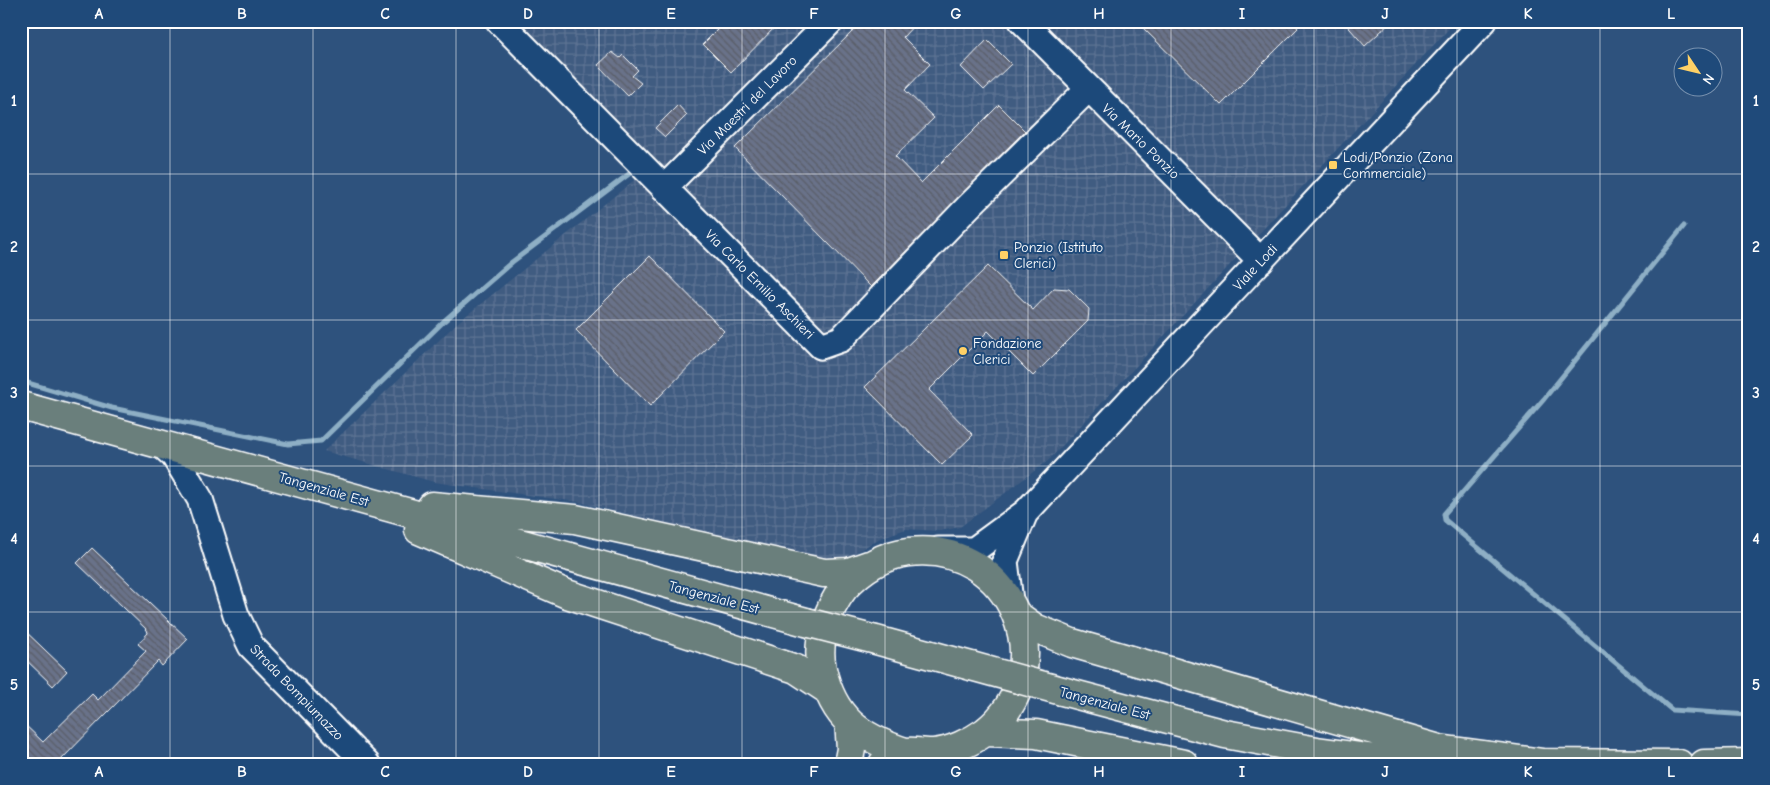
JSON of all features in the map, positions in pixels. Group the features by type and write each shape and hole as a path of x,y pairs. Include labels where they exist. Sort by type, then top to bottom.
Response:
{"main road":[{"name":"Tangenziale Est","path":"21,406 806,622 1225,734 1317,751 1412,764"},
{"path":"383,505 444,507 575,519 824,573 849,572 897,554 926,550 951,554 974,565 995,581 1014,608 1035,628 1072,643 1439,748 1542,763 1679,764"},
{"path":"383,505 411,526 567,594 796,669 828,690"},
{"path":"870,565 852,579 836,598 826,620 821,651 822,667 828,690 837,707 849,722 894,758 935,753 964,745 985,732 1000,717 1012,699 1020,679 1024,657 1023,636 1014,608"},
{"path":"848,764 851,749 849,722"},
{"path":"985,732 1036,734 1184,764"},
{"path":"1704,764 1749,763"}],"street":[{"name":"Via Carlo Emilio Aschieri","path":"499,21 821,346 841,339 968,207 1088,89"},
{"name":"Via Maestri del Lavoro","path":"664,188 831,21"},
{"name":"Via Mario Ponzio","path":"1022,21 1261,260"},
{"name":"Viale Lodi","path":"926,550 974,550 1026,512 1484,21"},
{"name":"Strada Bompiumazzo","path":"162,444 174,456 200,500 236,615 251,646 367,764"},
{"path":"200,500 202,482 208,471 224,461"},
{"name":"Viale Lodi","path":"1014,608 1005,561 1026,512"}],"shaded area":[{"path":"483,21 1456,21 1049,460 960,527 940,531 906,529 880,538 847,558 826,562 578,502 434,482 324,451 457,323 638,177"}],"building":[{"path":"709,21 781,21 731,72 703,44 717,30"},
{"path":"863,21 918,21 903,37 930,64 905,90 934,118 895,156 921,183 999,105 1025,131 871,287 735,148"},
{"path":"1136,21 1292,21 1298,28 1221,105"},
{"path":"1343,21 1392,21 1365,46"},
{"path":"987,40 1011,64 984,90 961,67"},
{"path":"612,52 620,58 623,55 638,70 632,76 641,83 628,96 598,65"},
{"path":"678,105 687,115 665,137 655,128"},
{"path":"650,256 724,331 650,406 576,330"},
{"path":"988,266 1033,310 1054,288 1069,289 1089,309 1088,321 1033,376 988,331 929,390 973,435 942,465 865,387"},
{"path":"92,548 188,639 162,666 158,661 57,764 36,764 21,750 21,721 43,742 92,694 98,700 146,651 138,644 148,633 147,630 77,563"},
{"path":"21,627 67,671 53,686 21,655"}],"waterway":[{"path":"21,381 112,408 288,444 321,441 444,321 512,262 629,174"},
{"path":"1684,226 1544,399 1444,514 1445,520 1672,710 1749,715"}],"place":[{"name":"Lodi/Ponzio (Zona Commerciale)","path":"1333,165"},
{"name":"Ponzio (Istituto Clerici)","path":"1004,255"},
{"name":"Fondazione Clerici","path":"963,351"}]}
